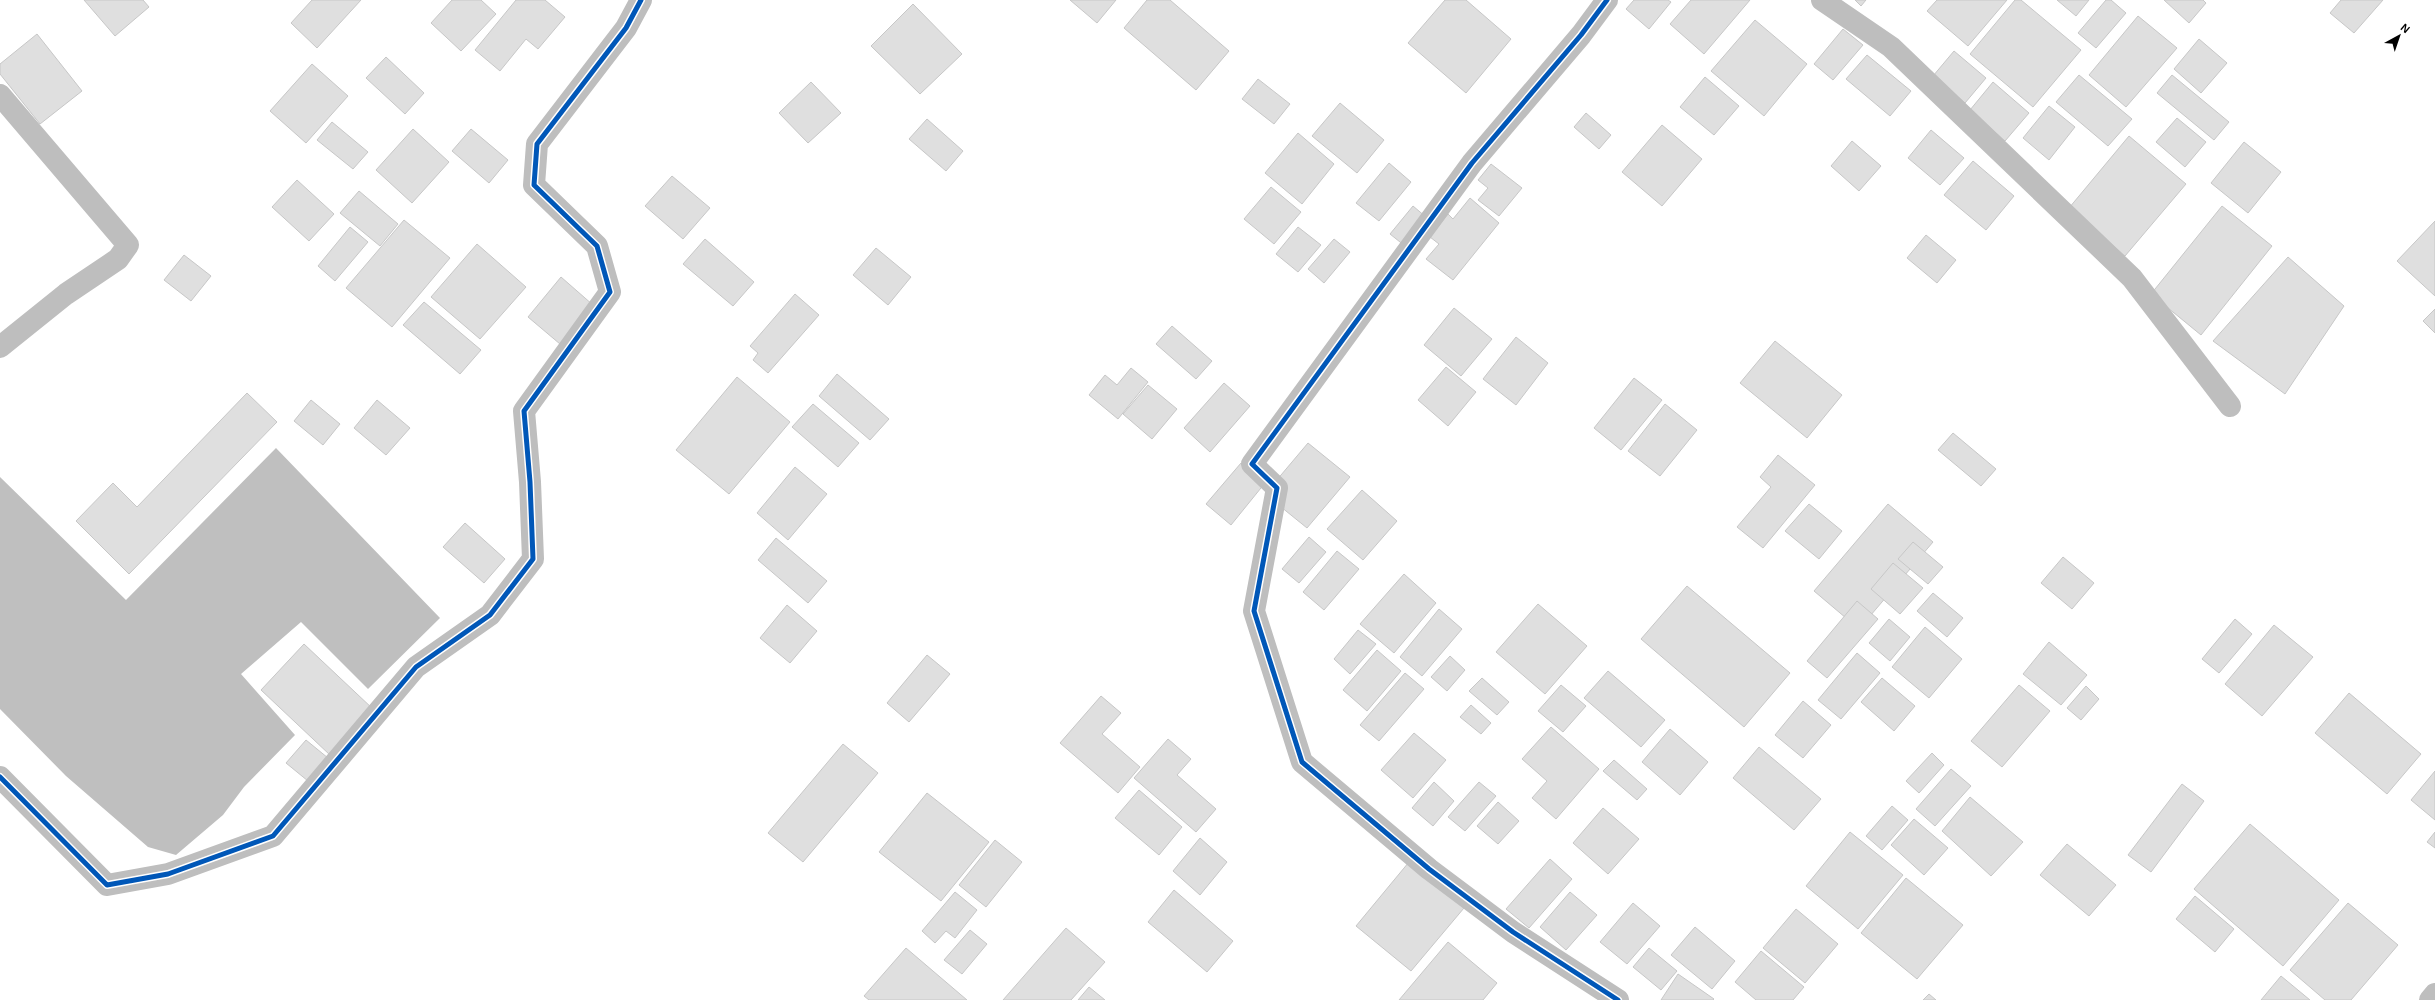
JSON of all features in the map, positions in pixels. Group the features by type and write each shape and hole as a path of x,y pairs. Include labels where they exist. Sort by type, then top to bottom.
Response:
{"street":[{"path":"0,777 107,885 168,874 273,836 416,667 490,615 533,559 530,482 524,411 610,292 597,246 534,185 537,144 626,28 641,0"},
{"path":"1607,0 1581,35 1472,163 1252,464 1277,488 1254,611 1302,762 1429,869 1513,932 1618,1000"},
{"path":"1822,0 1891,47 2132,278 2230,406"},
{"path":"0,95 128,245 118,259 66,294 0,346"},
{"path":"2430,1000 2435,994"}],"shaded area":[{"path":"276,448 440,618 368,689 301,622 241,674 295,735 244,787 223,815 176,855 148,847 66,776 0,709 0,477 126,600"}],"building":[{"path":"84,0 143,0 149,7 115,36"},
{"path":"312,0 361,0 317,48 291,23"},
{"path":"452,0 481,0 496,14 461,51 431,23"},
{"path":"516,0 545,0 565,17 538,49 526,39 500,71 475,50"},
{"path":"1070,0 1116,0 1097,23"},
{"path":"1147,0 1170,0 1229,51 1196,90 1124,28"},
{"path":"1445,0 1466,0 1511,39 1466,93 1408,43"},
{"path":"1634,0 1668,0 1671,2 1649,29 1626,9"},
{"path":"1691,0 1750,0 1704,54 1670,24"},
{"path":"1855,0 1866,0 1861,6"},
{"path":"1937,0 2007,0 1968,46 1927,11"},
{"path":"2015,0 2021,0 2081,50 2033,107 1970,54"},
{"path":"2057,0 2089,0 2076,16"},
{"path":"2106,0 2111,0 2126,13 2096,48 2078,33"},
{"path":"2164,0 2203,0 2206,3 2189,23"},
{"path":"2341,0 2383,0 2354,33 2330,13"},
{"path":"913,4 962,54 920,94 871,46"},
{"path":"2138,16 2177,48 2126,107 2089,75"},
{"path":"1755,20 1807,64 1764,116 1711,71"},
{"path":"1843,29 1863,45 1833,80 1814,64"},
{"path":"37,34 82,91 40,124 0,74 0,64"},
{"path":"2199,39 2227,63 2201,93 2174,69"},
{"path":"1954,51 1986,78 1965,103 1933,76"},
{"path":"1867,55 1911,91 1890,116 1846,79"},
{"path":"386,57 424,93 405,114 366,78"},
{"path":"312,64 348,96 306,143 270,111"},
{"path":"2079,75 2132,119 2108,146 2056,102"},
{"path":"2172,75 2229,122 2214,140 2157,93"},
{"path":"1705,77 1739,106 1714,135 1680,107"},
{"path":"1258,79 1290,104 1274,124 1242,99"},
{"path":"811,82 841,113 808,143 779,113"},
{"path":"1993,82 2029,113 2005,141 1970,110"},
{"path":"1340,103 1384,140 1357,173 1312,136"},
{"path":"2049,106 2075,127 2049,160 2023,138"},
{"path":"1586,113 1611,135 1599,149 1574,127"},
{"path":"2177,118 2206,142 2185,167 2156,142"},
{"path":"927,119 963,151 946,171 909,139"},
{"path":"332,122 368,152 353,169 317,140"},
{"path":"1662,125 1702,159 1662,206 1622,172"},
{"path":"413,129 449,162 412,203 376,170"},
{"path":"471,129 508,160 489,183 452,151"},
{"path":"1931,130 1964,158 1940,185 1908,158"},
{"path":"1298,133 1334,164 1302,204 1265,173"},
{"path":"2129,136 2186,184 2125,256 2069,208"},
{"path":"1852,141 1881,166 1859,191 1831,166"},
{"path":"2244,142 2281,172 2248,213 2211,183"},
{"path":"1973,161 2014,196 1986,230 1944,195"},
{"path":"1389,163 1411,182 1379,221 1356,203"},
{"path":"1491,164 1522,188 1499,216 1478,200 1488,188 1478,180"},
{"path":"672,176 710,208 683,239 645,206"},
{"path":"297,180 334,214 309,241 272,207"},
{"path":"1271,187 1301,212 1274,244 1244,219"},
{"path":"359,191 398,224 380,246 340,213"},
{"path":"1470,198 1499,223 1453,280 1426,259 1439,244 1430,237 1448,214 1453,219"},
{"path":"1413,206 1433,223 1410,250 1390,234"},
{"path":"2222,206 2272,246 2201,335 2151,294"},
{"path":"404,220 450,258 392,327 346,288"},
{"path":"2435,221 2435,296 2397,261"},
{"path":"350,227 368,242 335,281 318,266"},
{"path":"1298,227 1321,245 1298,272 1276,254"},
{"path":"1926,235 1956,260 1937,283 1907,258"},
{"path":"705,239 754,282 733,306 683,264"},
{"path":"1334,239 1350,252 1324,283 1308,269"},
{"path":"477,244 526,287 480,339 431,297"},
{"path":"876,248 911,277 888,305 853,275"},
{"path":"184,255 211,276 191,301 164,280"},
{"path":"2288,257 2344,306 2285,394 2213,341"},
{"path":"561,277 593,305 560,344 528,317"},
{"path":"795,294 819,315 768,373 753,360 758,353 750,346"},
{"path":"424,302 481,350 460,374 403,325"},
{"path":"1454,308 1492,339 1461,376 1424,345"},
{"path":"2435,309 2435,333 2423,321"},
{"path":"1172,326 1212,361 1196,379 1156,344"},
{"path":"1516,337 1548,363 1516,405 1483,379"},
{"path":"1775,341 1842,395 1807,438 1740,383"},
{"path":"1446,367 1476,392 1448,426 1418,400"},
{"path":"1131,368 1148,382 1118,419 1089,395 1105,375 1117,385"},
{"path":"837,374 889,419 870,440 819,396"},
{"path":"737,377 790,422 729,494 676,450"},
{"path":"1634,378 1662,400 1621,450 1594,428"},
{"path":"1224,383 1250,406 1210,452 1184,428"},
{"path":"1148,385 1177,409 1152,439 1123,414"},
{"path":"247,393 277,422 129,574 76,521 113,483 137,507"},
{"path":"311,400 340,424 323,445 294,421"},
{"path":"377,400 410,428 386,455 354,428"},
{"path":"813,404 859,443 838,467 792,427"},
{"path":"1665,404 1697,430 1660,476 1628,451"},
{"path":"1953,433 1996,469 1981,486 1938,450"},
{"path":"1308,443 1350,477 1307,528 1265,494"},
{"path":"1778,455 1815,485 1763,548 1737,527 1771,487 1760,477"},
{"path":"1241,463 1265,483 1231,525 1206,504"},
{"path":"795,467 827,494 788,540 757,513"},
{"path":"1362,490 1397,521 1363,560 1327,529"},
{"path":"1809,504 1842,531 1819,559 1785,531"},
{"path":"1888,504 1933,542 1859,629 1814,591"},
{"path":"465,523 505,559 484,583 443,547"},
{"path":"1309,537 1326,552 1299,583 1282,569"},
{"path":"776,538 827,581 808,603 758,560"},
{"path":"1913,542 1943,567 1928,584 1898,559"},
{"path":"1337,551 1359,569 1324,610 1303,592"},
{"path":"2063,557 2094,583 2072,609 2041,583"},
{"path":"1893,563 1923,588 1900,614 1871,589"},
{"path":"1404,574 1436,603 1394,653 1360,624"},
{"path":"1687,586 1790,673 1744,727 1641,639"},
{"path":"1933,593 1963,618 1947,637 1917,611"},
{"path":"1857,601 1878,619 1827,678 1807,661"},
{"path":"1538,604 1587,646 1545,694 1496,652"},
{"path":"787,605 817,631 790,663 760,638"},
{"path":"1439,609 1462,629 1422,676 1400,657"},
{"path":"1889,619 1910,637 1890,661 1869,643"},
{"path":"2235,619 2252,634 2219,673 2202,659"},
{"path":"2274,625 2313,657 2262,716 2225,684"},
{"path":"1925,627 1962,659 1929,698 1892,667"},
{"path":"1358,630 1376,644 1350,674 1334,659"},
{"path":"2049,642 2087,675 2061,705 2023,674"},
{"path":"304,644 373,709 330,755 261,690"},
{"path":"1377,650 1401,671 1367,711 1343,690"},
{"path":"1857,653 1880,673 1841,719 1818,700"},
{"path":"927,655 950,674 909,722 887,703"},
{"path":"1450,656 1465,670 1447,691 1431,677"},
{"path":"1608,671 1665,720 1641,747 1584,698"},
{"path":"1405,673 1424,689 1379,741 1360,725"},
{"path":"1482,678 1509,702 1497,715 1469,691"},
{"path":"1882,678 1915,706 1894,731 1861,702"},
{"path":"1561,685 1586,706 1563,732 1538,711"},
{"path":"2019,685 2050,711 2002,767 1971,741"},
{"path":"2086,686 2099,699 2081,720 2067,708"},
{"path":"2349,693 2421,754 2387,794 2315,733"},
{"path":"1101,696 1121,713 1102,734 1140,767 1118,793 1060,743"},
{"path":"1803,701 1831,725 1803,758 1775,735"},
{"path":"1471,705 1491,723 1481,734 1460,717"},
{"path":"1551,727 1599,769 1556,819 1532,798 1547,781 1522,759"},
{"path":"1670,729 1708,762 1680,795 1642,762"},
{"path":"1414,733 1446,760 1413,798 1381,770"},
{"path":"1168,739 1191,759 1177,775 1216,809 1196,832 1134,778"},
{"path":"306,740 328,758 308,781 286,763"},
{"path":"843,744 878,773 803,862 768,833"},
{"path":"1759,747 1821,799 1794,830 1733,778"},
{"path":"1932,753 1944,765 1919,793 1906,781"},
{"path":"1614,760 1647,789 1637,800 1603,771"},
{"path":"1951,769 1971,786 1935,826 1916,809"},
{"path":"2435,771 2435,820 2411,800"},
{"path":"1434,782 1454,801 1433,826 1412,808"},
{"path":"1479,782 1496,796 1465,831 1448,817"},
{"path":"2182,784 2204,801 2151,872 2128,855"},
{"path":"1139,790 1182,827 1159,855 1115,818"},
{"path":"927,793 989,842 941,901 879,852"},
{"path":"1970,797 2023,842 1991,876 1942,831"},
{"path":"1498,802 1519,821 1498,844 1477,826"},
{"path":"1892,806 1908,820 1882,850 1866,836"},
{"path":"1603,808 1639,839 1608,874 1573,843"},
{"path":"1914,819 1948,848 1924,875 1891,845"},
{"path":"2250,824 2339,900 2283,966 2194,889"},
{"path":"1850,832 1903,875 1858,929 1806,886"},
{"path":"2435,832 2435,848 2427,842"},
{"path":"1200,838 1227,862 1200,895 1173,871"},
{"path":"995,840 1022,862 986,907 959,885"},
{"path":"2067,844 2116,885 2089,916 2040,875"},
{"path":"1550,859 1572,879 1529,928 1506,909"},
{"path":"1409,862 1464,908 1411,971 1356,926"},
{"path":"1906,878 1963,925 1917,979 1861,933"},
{"path":"1174,890 1233,941 1207,972 1148,922"},
{"path":"955,892 977,910 955,938 946,931 935,943 922,931"},
{"path":"1570,892 1597,915 1566,950 1540,927"},
{"path":"2195,896 2234,929 2215,952 2176,919"},
{"path":"1633,903 1660,926 1627,964 1600,942"},
{"path":"2348,903 2398,945 2351,1000 2325,1000 2290,970"},
{"path":"1796,909 1838,944 1805,983 1763,948"},
{"path":"1695,927 1735,961 1712,989 1671,955"},
{"path":"1066,928 1105,962 1071,1000 1003,1000"},
{"path":"970,930 987,944 962,974 944,960"},
{"path":"1448,942 1497,983 1483,1000 1399,1000"},
{"path":"906,948 967,1000 869,1000 864,996"},
{"path":"1649,948 1677,971 1661,990 1633,967"},
{"path":"1761,951 1804,987 1793,1000 1756,1000 1735,982"},
{"path":"1678,974 1714,999 1661,1000"},
{"path":"2281,976 2310,1000 2261,1000"},
{"path":"1089,987 1105,1000 1078,1000"},
{"path":"1929,994 1936,1000 1923,1000"}],"cycle path":[{"path":"0,777 107,885 168,874 273,836 416,667 490,615 533,559 530,482 524,411 610,292 597,246 534,185 537,144 626,28 641,0"},
{"path":"1607,0 1581,35 1472,163 1252,464 1277,488 1254,611 1302,762 1429,869 1513,932 1618,1000"}]}
